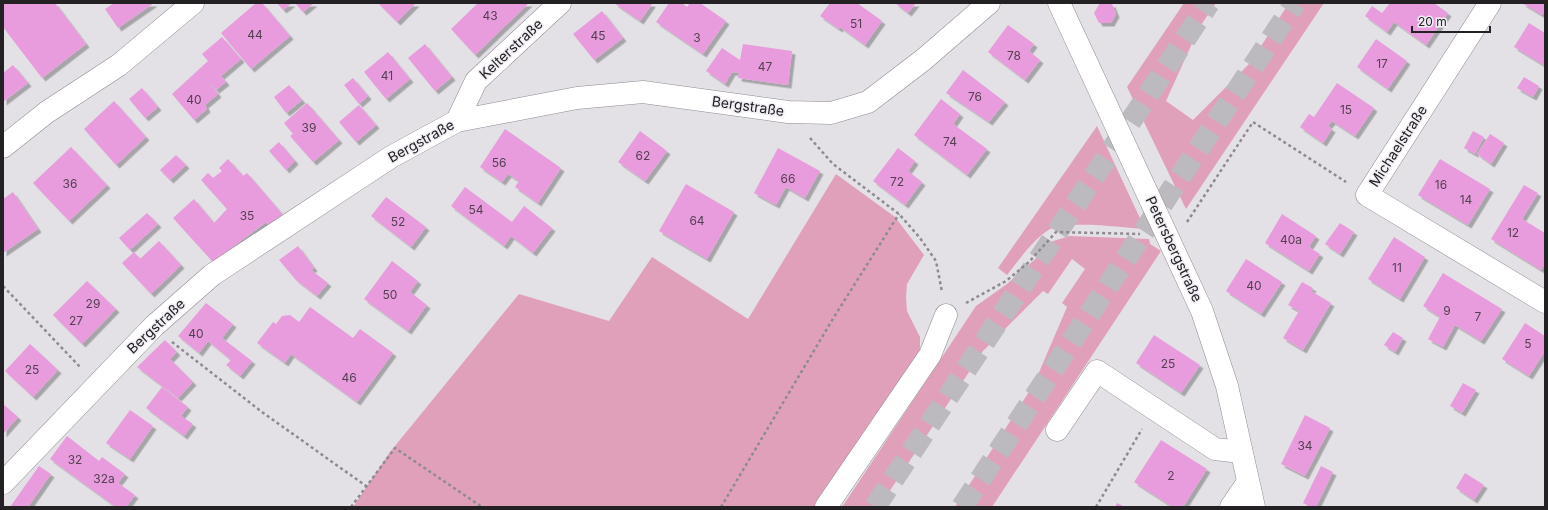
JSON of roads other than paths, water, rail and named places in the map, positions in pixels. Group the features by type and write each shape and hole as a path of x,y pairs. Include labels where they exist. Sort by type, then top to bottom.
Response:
{"street":[{"path":"3,148 47,112 119,65 193,3"},
{"name":"Kelterstraße","path":"456,121 476,81 560,3"},
{"name":"Bergstraße","path":"3,483 96,384 154,326 212,275 308,210 391,157 456,121 577,98 643,92 788,112 831,113 868,102 923,60 989,3"},
{"name":"Petersbergstraße","path":"1058,3 1170,239 1202,311 1227,386 1254,507"},
{"name":"Michaelstraße","path":"1490,3 1367,195 1545,302"},
{"path":"826,507 930,355 946,315"},
{"path":"1057,430 1097,371 1155,408 1215,450 1241,452"},
{"path":"1231,507 1248,482"}],"tunnel":[{"path":"875,507 1209,3"},
{"path":"962,507 1295,3"}]}
